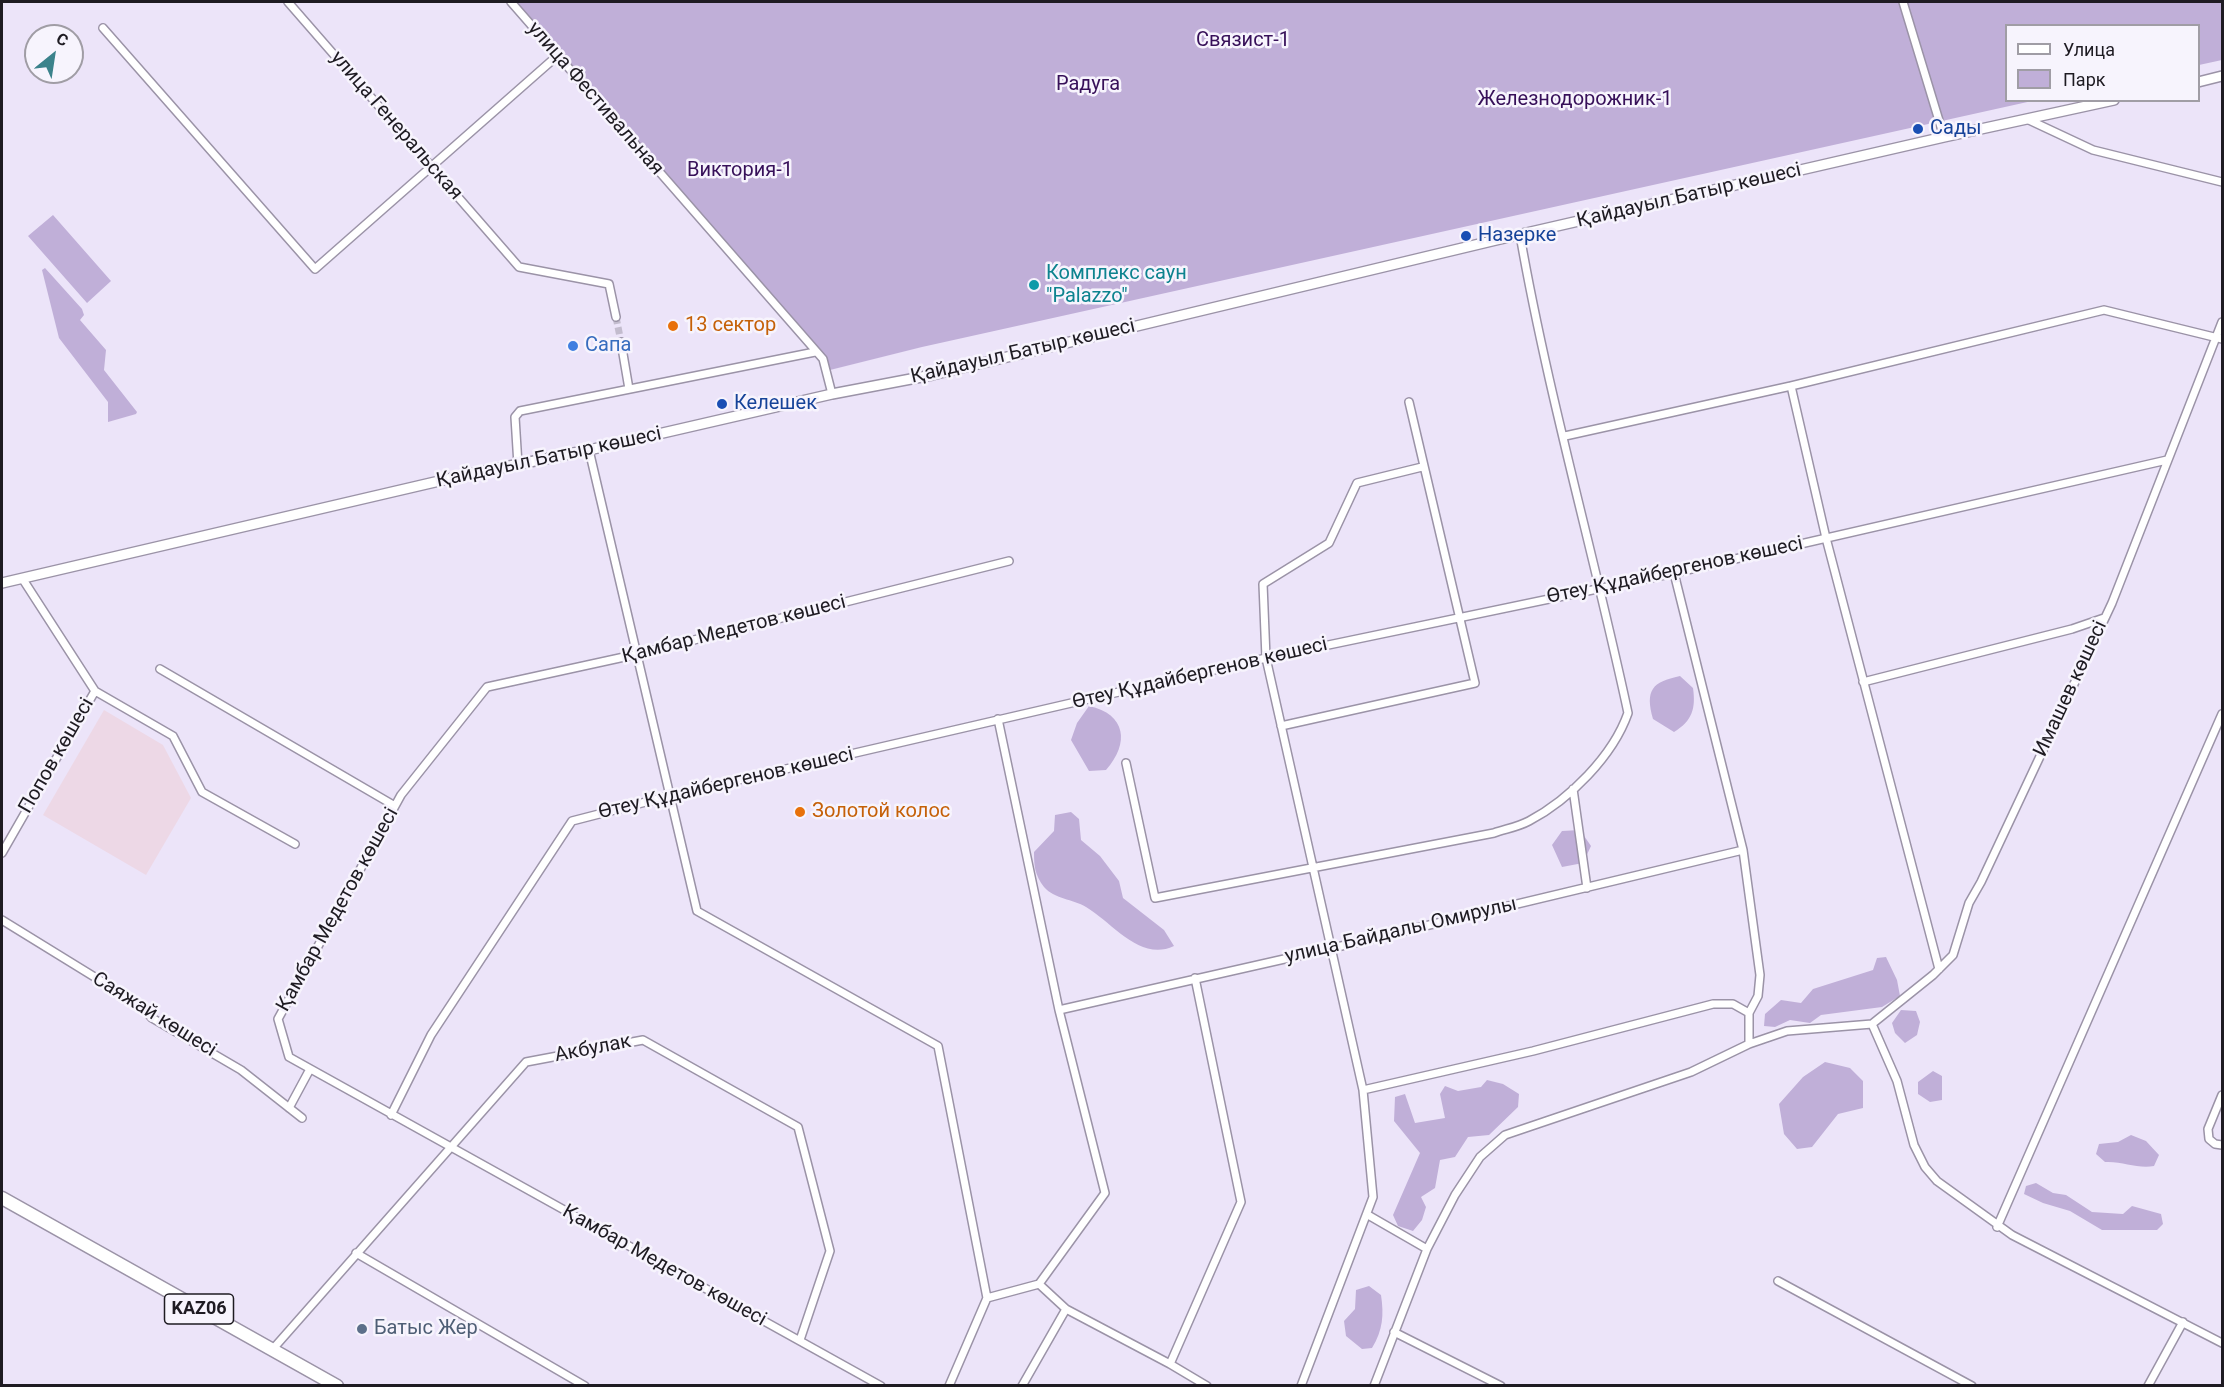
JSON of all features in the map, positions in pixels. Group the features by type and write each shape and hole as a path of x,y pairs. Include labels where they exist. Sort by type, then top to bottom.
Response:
{"highway":[{"name":"KАZ06","path":"2,1198 337,1386"}],"street":[{"name":"улица Генеральская","path":"288,2 519,267 609,284 616,317"},
{"name":"улица Фестивальная","path":"511,2 822,359 832,394"},
{"path":"1903,2 1944,137"},
{"path":"103,28 315,269 557,56"},
{"path":"2200,81 2223,76"},
{"name":"Қайдауыл Батыр көшесі","path":"2,583 832,394 986,362 1520,235 2106,102"},
{"path":"2030,120 2093,150 2223,182"},
{"path":"1126,763 1155,898 1494,833 1528,822 1557,802 1573,789 1604,755 1622,729 1628,713 1601,588 1530,293 1520,235"},
{"path":"1564,436 1791,386 2104,310 2219,338"},
{"name":"Имашев көшесі","path":"1872,1024 1953,955 1968,903 1981,882 2112,603 2167,460 2219,338 2223,322"},
{"path":"621,342 629,389"},
{"path":"518,465 515,417 518,413 815,352"},
{"path":"1791,386 1826,538 1939,969"},
{"path":"1281,726 1475,683 1461,617 1422,467 1409,402"},
{"path":"589,450 697,911 938,1046 987,1298 949,1386"},
{"name":"Өтеу Құдайбергенов көшесі","path":"391,1115 431,1035 572,821 669,796 1266,658 1674,573 2167,460"},
{"path":"1304,1385 1373,1197 1363,1090 1333,948 1266,658 1263,584 1329,543 1357,483 1422,467"},
{"name":"Қамбар Медетов көшесі","path":"881,1386 289,1057 278,1019 395,806 487,687 638,654 1009,561"},
{"path":"1674,573 1743,850 1760,975 1758,996 1749,1013 1749,1044"},
{"path":"22,578 94,691 173,736 202,792 295,844"},
{"path":"1863,682 2072,630 2104,618"},
{"path":"160,669 395,806"},
{"name":"Попов көшесі","path":"2,853 94,691"},
{"path":"1997,1227 2223,714"},
{"path":"987,1298 1039,1284 1105,1194 1059,1010 998,719"},
{"path":"1573,789 1587,888"},
{"name":"улица Байдалы Омирулы","path":"1059,1010 1333,948 1743,850"},
{"name":"Саяжай көшесі","path":"2,921 140,1005 152,1018 241,1070 302,1118"},
{"path":"1170,1364 1241,1202 1195,978"},
{"path":"1363,1090 1533,1051 1713,1004 1733,1004 1749,1013"},
{"path":"1374,1386 1427,1249 1455,1195 1479,1157 1505,1135 1691,1072 1749,1044 1787,1031 1872,1024 1897,1081 1914,1144 1925,1167 1937,1181 1997,1227 2223,1343"},
{"name":"Акбулак","path":"272,1350 526,1062 643,1040 798,1127 830,1251 800,1340"},
{"path":"289,1108 310,1069"},
{"path":"2223,1095 2208,1129 2209,1139 2215,1144 2223,1145"},
{"path":"1368,1215 1427,1249"},
{"path":"356,1253 585,1386"},
{"path":"1779,1281 1972,1386"},
{"path":"1039,1284 1065,1309 1207,1386"},
{"path":"1022,1386 1065,1309"},
{"path":"2148,1386 2183,1322"},
{"path":"1394,1332 1501,1386"}],"shaded area":[{"path":"104,710 163,745 191,798 146,875 43,815"}],"green space":[{"path":"511,2 2222,2 2222,60 2200,65 2200,24 2005,24 2005,102 2027,102 922,347 826,371 822,359"},
{"path":"53,215 111,281 87,303 28,236"},
{"path":"45,268 82,309 84,315 80,320 106,350 104,370 137,412 136,414 108,422 108,402 59,338 42,270"},
{"path":"1680,676 1693,688 1694,702 1689,719 1674,732 1653,719 1650,701 1653,689 1657,685"},
{"path":"1089,706 1111,716 1120,731 1119,750 1106,770 1089,771 1071,740 1077,723"},
{"path":"1071,812 1079,819 1081,840 1100,856 1119,881 1123,898 1164,930 1174,946 1162,950 1138,945 1086,907 1053,894 1044,887 1036,871 1034,852 1054,831 1055,815"},
{"path":"1580,830 1591,846 1583,863 1562,867 1552,845 1562,831"},
{"path":"1886,957 1897,980 1900,996 1882,1007 1821,1015 1810,1023 1790,1020 1775,1027 1764,1026 1765,1014 1781,1000 1801,1003 1813,989 1873,970 1877,958"},
{"path":"1901,1010 1916,1011 1920,1022 1917,1035 1905,1043 1895,1033 1892,1023"},
{"path":"1825,1062 1850,1068 1863,1081 1863,1108 1838,1114 1812,1147 1797,1149 1784,1134 1779,1104 1803,1077"},
{"path":"1933,1071 1942,1076 1942,1100 1930,1102 1918,1094 1918,1082"},
{"path":"1487,1080 1503,1084 1519,1094 1518,1107 1489,1135 1468,1137 1455,1157 1440,1160 1435,1188 1421,1197 1426,1207 1422,1220 1413,1231 1398,1226 1393,1215 1420,1153 1394,1121 1395,1097 1405,1094 1415,1123 1445,1118 1440,1094 1445,1086 1458,1091 1481,1087"},
{"path":"2131,1135 2146,1141 2159,1155 2154,1166 2105,1162 2096,1154 2099,1144 2118,1142"},
{"path":"2036,1183 2053,1193 2066,1195 2092,1212 2123,1214 2132,1206 2161,1214 2163,1224 2157,1230 2102,1230 2070,1211 2043,1203 2024,1194 2026,1186"},
{"path":"1369,1286 1381,1295 1382,1322 1372,1348 1362,1349 1346,1336 1344,1321 1355,1309 1356,1290"}],"tunnel":[{"path":"616,317 621,342"}],"place":[{"name":"Сады","path":"1918,129"},
{"name":"Назерке","path":"1466,236"},
{"name":"Комплекс саун \"Palazzo\"","path":"1034,285"},
{"name":"13 сектор","path":"673,326"},
{"name":"Сапа","path":"573,346"},
{"name":"Келешек","path":"722,404"},
{"name":"Золотой колос","path":"800,812"},
{"name":"Батыс Жер","path":"362,1329"}],"park label":[{"name":"Связист-1","path":"1243,41"},
{"name":"Радуга","path":"1088,85"},
{"name":"Железнодорожник-1","path":"1575,100"},
{"name":"Виктория-1","path":"740,171"}]}
